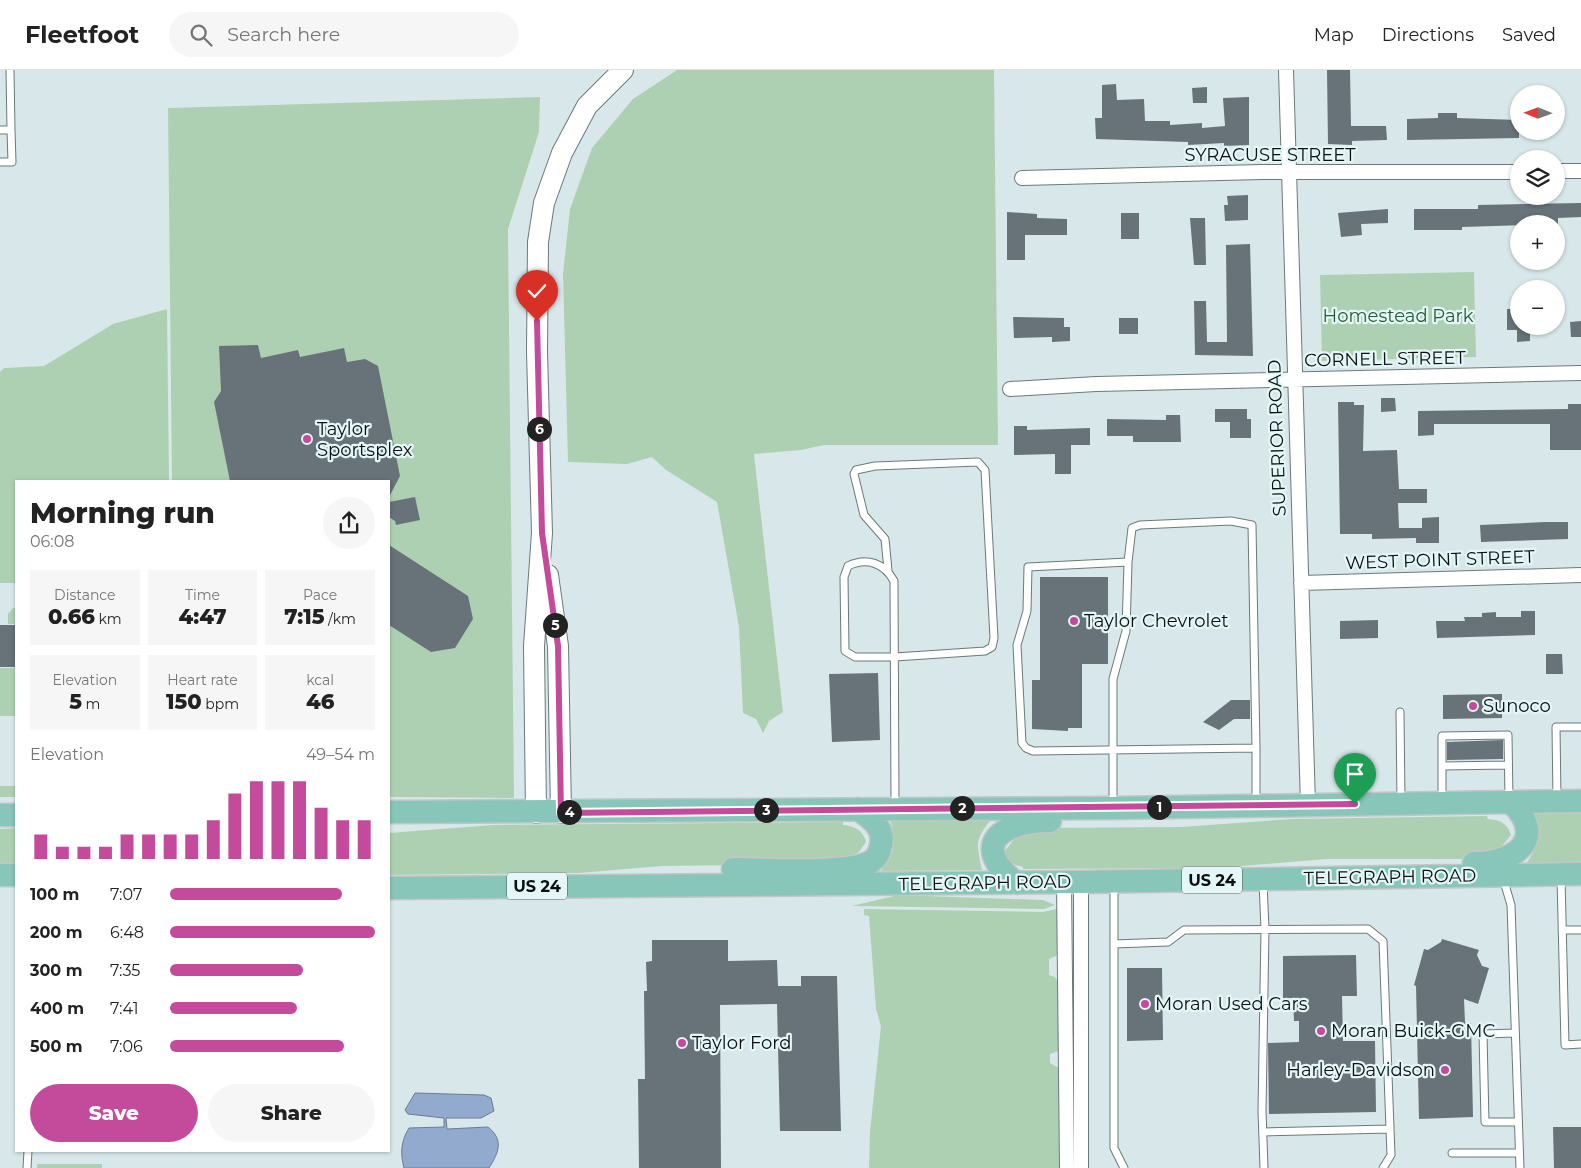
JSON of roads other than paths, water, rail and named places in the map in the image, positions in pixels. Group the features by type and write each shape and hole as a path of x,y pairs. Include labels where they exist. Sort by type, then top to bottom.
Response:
{"main road":[{"path":"536,813 534,646 542,533 537,321 538,242 544,203 562,154 587,106 623,70"},
{"path":"542,533 558,646 561,813"},
{"path":"390,812 561,813 858,808 1113,808 1510,803 1581,800"},
{"path":"1262,880 1324,866 1480,863 1504,860 1519,851 1526,832 1525,822 1520,811 1510,803"},
{"path":"1016,883 998,866 994,856 994,844 998,835 1005,828 1015,824 1032,821 1188,820 1224,817 1256,805"},
{"path":"612,886 680,869 840,868 860,866 877,857 882,840 880,829 875,822 858,808"},
{"path":"390,827 426,824 461,812"},
{"path":"0,815 15,815"},
{"path":"0,875 15,874"},
{"name":"TELEGRAPH ROAD","path":"390,888 1072,883 1571,874"},
{"path":"0,888 15,888"}],"street":[{"name":"SUPERIOR ROAD","path":"1286,70 1308,805"},
{"path":"1565,171 1581,171"},
{"name":"SYRACUSE STREET","path":"1022,178 1288,173 1510,172"},
{"name":"CORNELL STREET","path":"1010,389 1096,384 1581,373"},
{"name":"WEST POINT STREET","path":"1300,583 1581,575"},
{"path":"1067,1168 1066,1056 1072,883"},
{"path":"1072,883 1081,1057 1081,1168"},
{"path":"1066,1056 1081,1057"}],"lane":[{"path":"0,162 12,162 10,70"},
{"path":"0,130 11,130"},
{"path":"888,570 867,562 857,562 848,566 844,577 845,651 855,657 895,657 985,651 992,646 994,638 985,470 983,466 978,462 875,466 856,470 854,474 864,514 884,539 888,570 894,581 895,657 895,808"},
{"path":"1113,808 1113,679 1126,631 1130,532 1132,528 1140,525 1231,521 1252,525 1256,805"},
{"path":"1128,562 1028,566 1027,611 1017,644 1020,737 1026,748 1033,751 1256,748"},
{"path":"1400,712 1401,804"},
{"path":"1557,801 1556,727 1581,727"},
{"path":"1442,804 1442,736 1446,739 1471,739 1498,738 1508,735 1506,763 1510,803"},
{"path":"1442,766 1454,763 1506,763"},
{"path":"1571,874 1562,930 1565,1044 1581,1044"},
{"path":"1502,875 1511,905 1520,1168"},
{"path":"1262,880 1265,930 1264,1168"},
{"path":"1113,882 1114,1148 1124,1168"},
{"path":"1114,944 1168,942 1184,930 1368,929 1383,941 1391,1155 1382,1168"},
{"path":"1562,930 1581,930"},
{"path":"1515,1033 1483,1034 1485,1122 1518,1122"},
{"path":"1263,1132 1390,1129"},
{"path":"27,1168 28,1152"},
{"path":"1452,1153 1519,1153"}],"water":[{"path":"415,1093 484,1095 491,1098 494,1111 481,1118 446,1118 447,1129 488,1127 493,1132 498,1141 498,1146 489,1168 404,1168 402,1147 409,1128 444,1127 444,1118 408,1114 405,1110"}],"place":[{"name":"Taylor Sportsplex","path":"307,439"},
{"name":"Taylor Chevrolet","path":"1074,621"},
{"name":"Sunoco","path":"1473,706"},
{"name":"Moran Used Cars","path":"1145,1004"},
{"name":"Moran Buick-GMC","path":"1321,1031"},
{"name":"Taylor Ford","path":"682,1043"},
{"name":"Harley-Davidson","path":"1445,1070"}],"park label":[{"name":"Homestead Park","path":"1398,316"}]}
